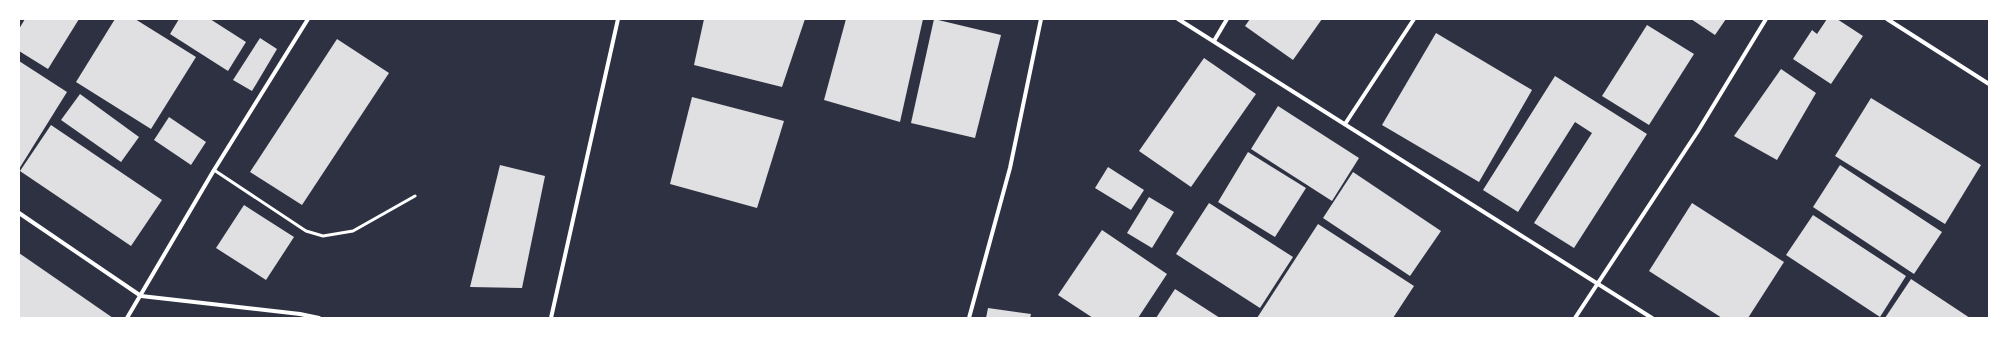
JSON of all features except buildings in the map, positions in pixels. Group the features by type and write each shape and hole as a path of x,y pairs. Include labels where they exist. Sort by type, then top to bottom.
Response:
{"street":[{"path":"127,318 214,170 308,19"},
{"path":"551,318 618,19"},
{"path":"969,318 1010,168 1041,19"},
{"path":"1178,19 1652,318"},
{"path":"1214,41 1227,19"},
{"path":"1345,124 1414,19"},
{"path":"1575,318 1698,131 1766,19"},
{"path":"1887,19 1989,84"},
{"path":"19,212 141,296 319,318"}],"lane":[{"path":"214,170 306,231 324,236 353,231 415,196"}]}
